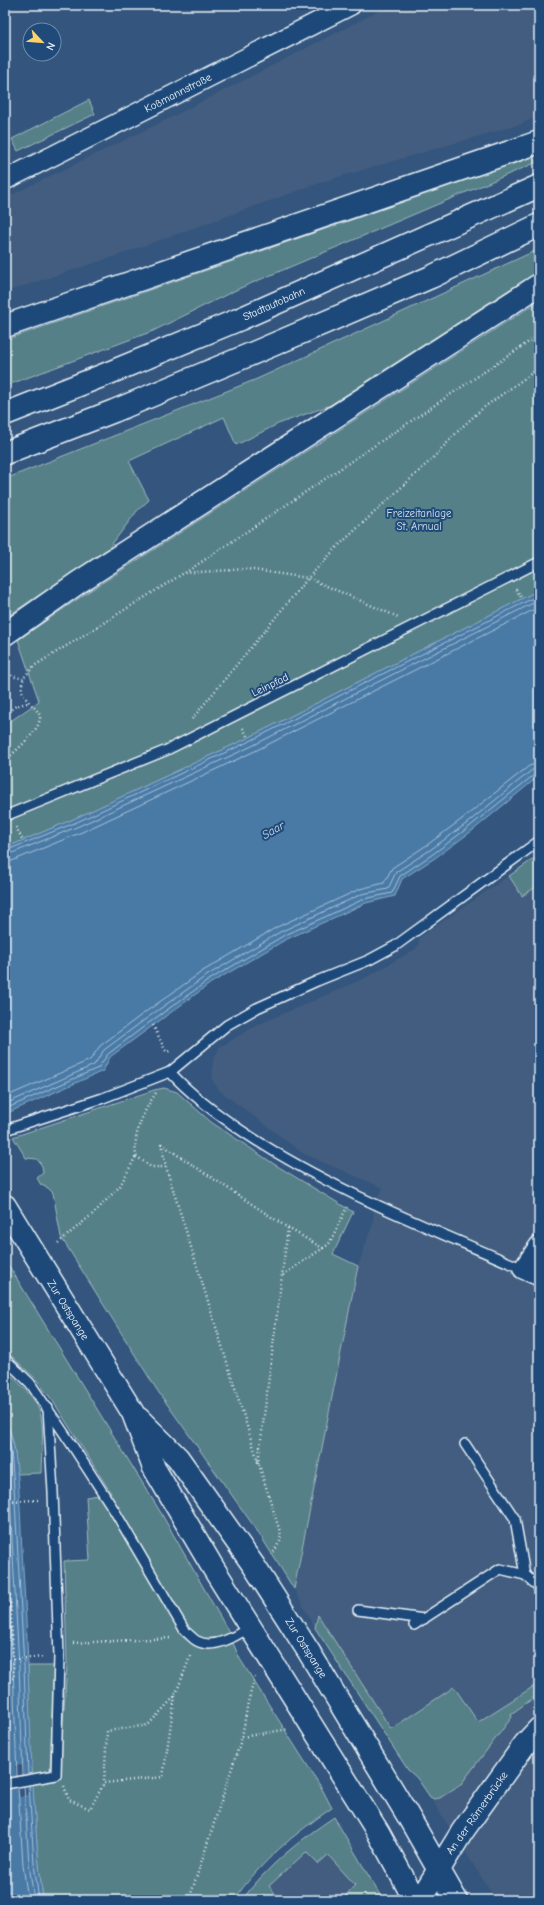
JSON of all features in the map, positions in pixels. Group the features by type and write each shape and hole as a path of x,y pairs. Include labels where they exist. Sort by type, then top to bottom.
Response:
{"main road":[{"path":"5,326 539,142"},
{"name":"Stadtautobahn","path":"5,414 240,319 539,186"},
{"path":"5,453 114,411 432,277 539,225"},
{"path":"5,634 85,578 539,284"},
{"name":"Zur Ostspange","path":"5,1206 133,1413 154,1468 250,1627 378,1832 415,1900"},
{"name":"Zur Ostspange","path":"133,1413 178,1458 254,1566 309,1652 456,1900"},
{"name":"An der Römerbrücke","path":"420,1900 462,1832 526,1744 539,1729"}],"street":[{"name":"Koßmannstraße","path":"6,177 351,5"},
{"path":"531,1273 539,1246"}],"lane":[{"name":"Leinpfad","path":"5,816 167,750 539,562"},
{"path":"5,1130 103,1098 170,1072 227,1025 257,1008 369,960 395,946 539,841"},
{"path":"170,1072 186,1089 228,1122 279,1156 354,1194 531,1273"},
{"path":"5,1359 30,1383 48,1408 114,1510 185,1631 199,1642 212,1644 236,1636 250,1627"},
{"path":"5,1784 52,1776 60,1656 48,1408"},
{"path":"465,1444 516,1519 525,1575"},
{"path":"414,1625 500,1569 525,1575 539,1586"},
{"path":"358,1610 424,1619"}],"path":[{"path":"5,760 38,726 40,716 37,709 28,703 23,692 24,679 34,666 184,573 539,335"},
{"path":"187,726 308,578 338,546 431,460 461,428 484,408 539,368"},
{"path":"184,573 247,569 308,578 417,625"},
{"path":"514,585 522,599"},
{"path":"5,670 12,676 24,679"},
{"path":"5,714 16,706 28,703"},
{"path":"16,827 23,841"},
{"path":"534,932 539,939"},
{"path":"152,1025 162,1045"},
{"path":"58,1243 95,1212 120,1186 136,1156 135,1145 141,1120 151,1100 170,1072"},
{"path":"269,1561 280,1541 281,1535 166,1167 161,1143 288,1228 324,1249"},
{"path":"136,1156 151,1167 166,1167"},
{"path":"283,1275 324,1249 329,1244 354,1194"},
{"path":"258,1465 288,1228"},
{"path":"5,1491 14,1678 5,1679"},
{"path":"6,1501 53,1499"},
{"path":"88,1642 170,1639 185,1631"},
{"path":"104,1783 163,1777 175,1696 188,1657 199,1642"},
{"path":"13,1659 60,1656"},
{"path":"189,1900 242,1737 248,1702 257,1672"},
{"path":"52,1776 62,1781 69,1800 90,1809 104,1783 107,1731 148,1725 175,1696"},
{"path":"242,1737 291,1728"}],"shaded area":[{"path":"390,5 539,5 539,116 521,124 325,181 110,258 5,292 5,198 170,118"},
{"path":"539,855 539,1900 496,1900 430,1797 315,1628 294,1589 358,1266 373,1223 374,1204 383,1188 304,1154 220,1091 212,1080 213,1060 220,1047 255,1026 365,978 417,948 420,937"},
{"path":"334,1817 383,1900 242,1900 281,1858 311,1832"}],"green space":[{"path":"89,100 95,114 18,151 12,139"},
{"path":"533,157 535,163 238,289 153,331 5,386 5,340"},
{"path":"539,249 539,272 331,405 278,424 236,445 224,417 129,461 149,500 137,511 109,548 5,618 5,479 257,379"},
{"name":"Freizeitanlage St. Arnual","path":"539,301 539,590 248,738 76,818 5,848 5,725 39,701 18,640 85,594"},
{"path":"539,855 539,890 536,887 522,896 509,876"},
{"path":"164,1088 177,1092 211,1122 274,1164 353,1212 333,1254 358,1266 294,1589 258,1532 157,1390 61,1237 53,1193 48,1188 41,1185 37,1178 43,1173 42,1166 37,1159 26,1158 13,1137"},
{"path":"5,1264 9,1266 161,1513 226,1627 240,1659 321,1787 332,1808 291,1838 266,1861 234,1900 43,1900 32,1783 28,1666 54,1666 50,1770 47,1771 48,1782 59,1780 67,1665 64,1561 90,1560 86,1497 111,1493 53,1401 35,1378 5,1350"},
{"path":"5,1369 31,1396 38,1407 42,1422 41,1473 17,1474 13,1440 5,1422"},
{"path":"318,1615 391,1729 454,1687 478,1722 539,1683 539,1694 511,1714 512,1717 461,1784 440,1798 434,1799 430,1797 417,1778 408,1770 315,1628"},
{"path":"334,1817 380,1895 381,1900 349,1900 346,1895 355,1885 328,1855 318,1864 306,1852 269,1886 278,1897 276,1900 271,1900 262,1894 258,1900 242,1900 262,1876 285,1854"},
{"path":"317,1895 323,1900 304,1900 307,1896"}],"water":[{"name":"Saar","path":"539,590 539,776 472,831 435,858 402,879 395,896 366,903 285,940 211,983 110,1057 103,1071 5,1114 5,848 76,818 248,738"},
{"path":"5,1422 10,1432 14,1447 18,1483 27,1638 33,1784 43,1900 5,1900"}],"pier":[{"path":"23,1765 24,1775 34,1773 35,1784 26,1786 28,1795 20,1797 17,1787 5,1789 5,1778 16,1776 15,1766"}]}
